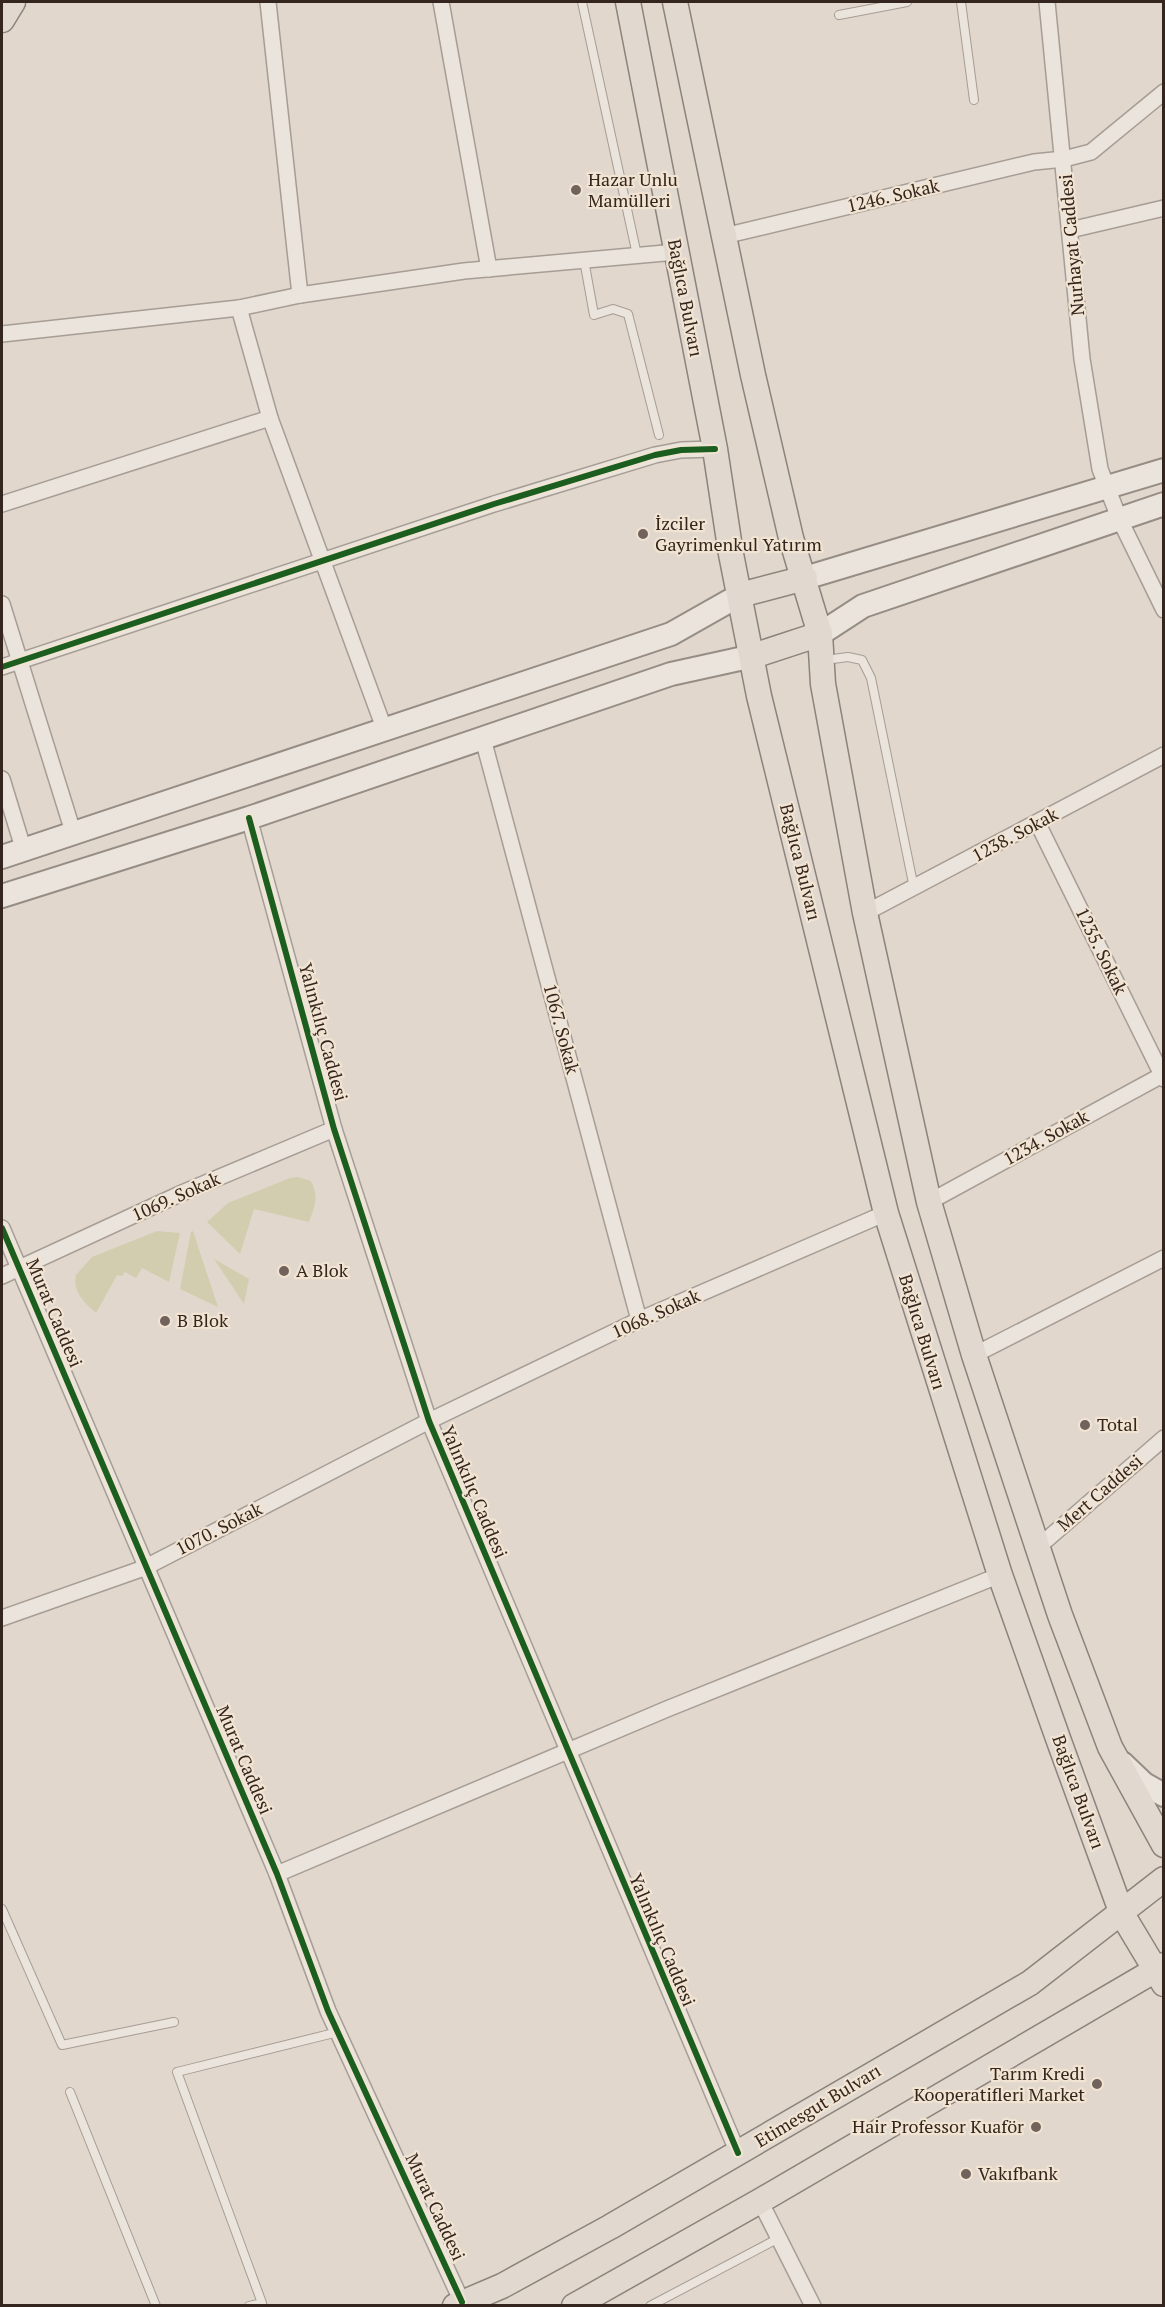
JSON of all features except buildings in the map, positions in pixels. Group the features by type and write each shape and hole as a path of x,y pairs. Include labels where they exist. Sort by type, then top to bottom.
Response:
{"main road":[{"path":"2,20 13,2"},
{"name":"Bağlıca Bulvarı","path":"628,2 715,449 731,554 762,707 886,1213 1000,1575 1122,1914 1161,1973"},
{"path":"675,2 724,236 789,526 820,634 823,684 865,913 929,1202 974,1355 1037,1548 1110,1747 1164,1845"},
{"path":"2,857 74,835 384,728 671,634 740,595 805,578 1164,470"},
{"path":"2,896 249,818 671,674 753,656 820,634 863,606 1164,504"},
{"path":"1110,1747 1131,1773 1164,1795"},
{"name":"Etimesgut Bulvarı","path":"458,2304 502,2286 738,2153 1030,1983 1122,1914 1164,1879"},
{"path":"574,2306 1161,1973"}],"street":[{"path":"268,2 300,295"},
{"path":"441,2 489,269"},
{"name":"Nurhayat Caddesi","path":"1047,2 1082,359 1105,487 1164,610"},
{"name":"1246. Sokak","path":"724,236 1034,162 1064,159 1091,152 1164,92"},
{"path":"1070,230 1164,207"},
{"path":"2,334 239,308 300,295 489,269 676,252"},
{"path":"239,308 270,418 384,728"},
{"path":"2,504 270,418"},
{"path":"2,667 494,504 655,455 681,450 715,449"},
{"path":"2,604 74,835"},
{"name":"1067. Sokak","path":"483,739 639,1320"},
{"name":"1238. Sokak","path":"865,913 1038,824 1164,755"},
{"path":"2,779 24,850"},
{"name":"Yalınkılıç Caddesi","path":"249,818 334,1129 429,1421 738,2153"},
{"name":"1235. Sokak","path":"1038,824 1163,1076"},
{"name":"1234. Sokak","path":"929,1202 1163,1076"},
{"name":"1069. Sokak","path":"2,1276 182,1194 334,1129"},
{"name":"1068. Sokak","path":"429,1421 639,1320 886,1213"},
{"name":"Murat Caddesi","path":"2,1228 144,1568 277,1874 338,2032 458,2304"},
{"path":"974,1355 1164,1258"},
{"name":"1070. Sokak","path":"2,1618 144,1568 429,1421"},
{"name":"Mert Caddesi","path":"1037,1548 1164,1438"},
{"path":"277,1874 567,1752 1000,1575"},
{"path":"760,2201 813,2306"}],"lane":[{"path":"582,2 637,255"},
{"path":"839,15 907,2"},
{"path":"961,2 974,100"},
{"path":"584,260 594,315 613,309 628,314 659,435"},
{"path":"821,660 848,657 862,660 871,678 914,888"},
{"path":"2,1909 62,2045 174,2022"},
{"path":"249,2306 262,2302 177,2072 338,2032"},
{"path":"70,2092 156,2306"},
{"path":"650,2306 779,2238"}],"shaded area":[{"path":"298,1177 311,1181 315,1192 309,1222 254,1209 240,1254 207,1222 228,1203 290,1178"},
{"path":"157,1231 180,1233 169,1282 142,1268 136,1278 125,1272 122,1276 117,1275 96,1313 78,1292 76,1275 92,1257"},
{"path":"193,1231 218,1307 180,1289"},
{"path":"214,1259 249,1279 244,1304"}],"cycle path":[{"path":"2,667 494,504 655,455 681,450 715,449"},
{"path":"249,818 334,1129 429,1421 738,2153"},
{"path":"2,1228 277,1874 328,2011 462,2302"}],"place":[{"name":"Hazar Unlu Mamülleri","path":"576,190"},
{"name":"İzciler Gayrimenkul Yatırım","path":"643,534"},
{"name":"A Blok","path":"284,1271"},
{"name":"B Blok","path":"165,1321"},
{"name":"Total","path":"1085,1425"},
{"name":"Tarım Kredi Kooperatifleri Market","path":"1097,2084"},
{"name":"Hair Professor Kuaför","path":"1036,2127"},
{"name":"Vakıfbank","path":"966,2174"}]}
